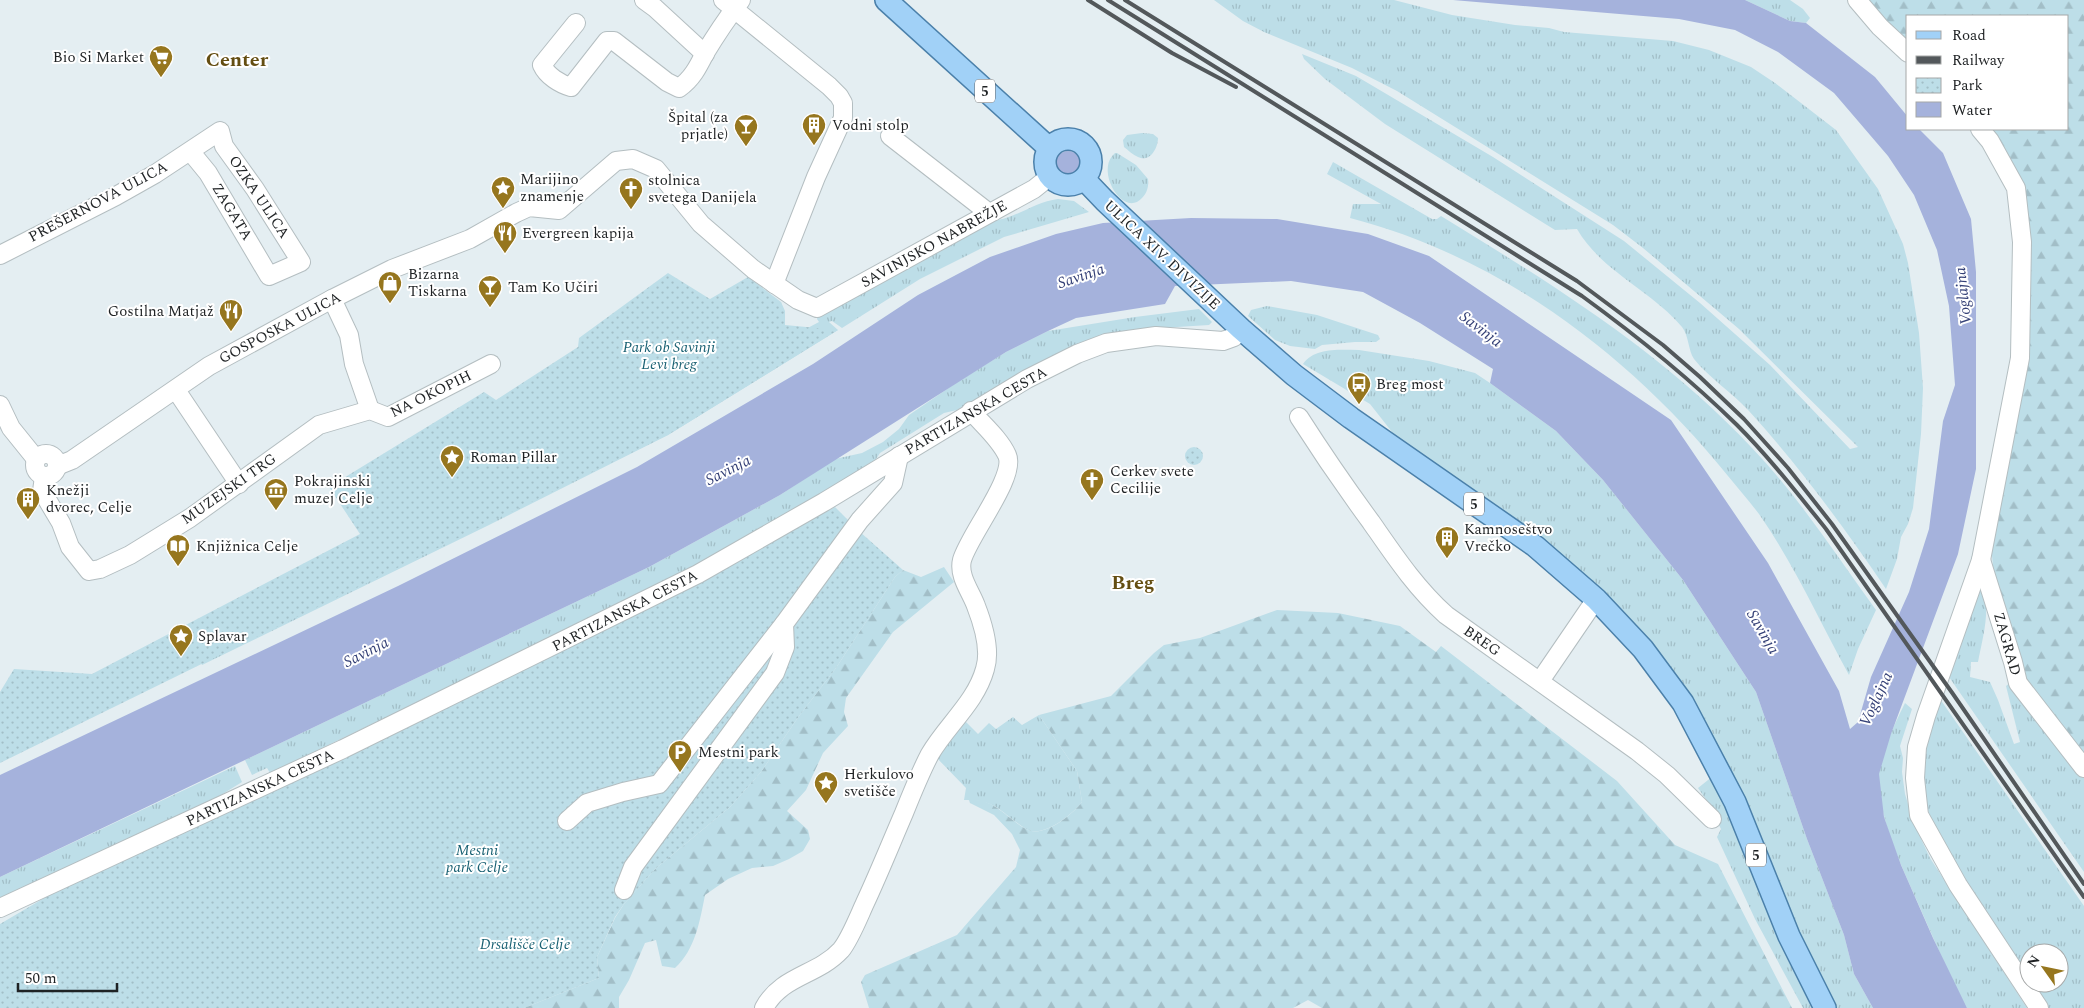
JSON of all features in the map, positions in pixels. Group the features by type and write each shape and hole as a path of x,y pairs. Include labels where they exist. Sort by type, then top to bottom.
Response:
{"main road":[{"name":"5","path":"886,0 1049,148"},
{"path":"1067,138 1081,142 1086,147 1092,160 1088,174 1078,184 1062,185 1049,177 1044,166 1044,159 1049,148 1067,138"},
{"name":"ULICA XIV. DIVIZIJE","path":"1084,179 1235,323"},
{"name":"5","path":"1235,323 1294,375 1351,418 1535,546 1596,600 1643,649 1683,703 1735,802 1789,936 1825,1008"}],"street":[{"path":"644,0 705,54"},
{"path":"1857,0 1880,27 1906,51"},
{"path":"576,22 542,66 544,70 563,85 571,87 607,41 614,41 667,82 679,88 687,83 699,66 733,3 839,96 842,103 842,118 816,177 774,284"},
{"path":"1981,130 1990,141 2016,188 2022,242 2020,358 1981,560 1940,674 1917,747 1915,778 1919,815 1958,886 2039,1008"},
{"name":"PREŠERNOVA ULICA","path":"0,255 116,196 220,131"},
{"name":"OZKA ULICA","path":"220,131 224,146 255,189 301,262 269,276"},
{"path":"890,136 989,213"},
{"name":"ZAGATA","path":"190,151 208,173 269,276"},
{"name":"GOSPOSKA ULICA","path":"50,471 72,460 209,366 332,299 392,269 470,239 529,207 559,210 616,161 633,159 656,169 701,224 753,269 798,300 817,308"},
{"name":"SAVINJSKO NABREŽJE","path":"817,308 1034,189 1049,177"},
{"name":"NA OKOPIH","path":"332,299 349,335 354,364 370,410"},
{"name":"PARTIZANSKA CESTA","path":"0,908 343,749 698,574 899,456 971,411 1076,354 1106,343 1156,336 1223,342 1234,337 1235,323"},
{"name":"NA OKOPIH","path":"304,436 319,426 370,410 388,417 492,364"},
{"path":"176,390 239,484"},
{"path":"0,405 11,428 36,459 34,466 37,473 50,471"},
{"path":"764,1008 778,988 808,973 841,949 878,873 931,753 980,683 986,666 983,626 963,575 962,562 966,549 1009,469 1008,457 998,440 971,411"},
{"name":"BREG","path":"1299,418 1409,577 1426,597 1446,615 1637,751 1667,775 1712,819"},
{"name":"MUZEJSKI TRG","path":"50,471 42,491 61,523 70,547 89,571 100,569 130,555 190,518 304,436"},
{"path":"567,821 587,803 659,784 784,624 860,520 893,482 899,456"},
{"name":"ZAGRAD","path":"1981,560 2018,683 2084,768"},
{"path":"1540,681 1596,600"},
{"path":"624,890 632,867 775,673 785,648 784,624"}],"green space":[{"path":"1214,0 1394,0 1452,15 1515,25 1549,28 1564,32 1673,41 1709,50 1751,67 1836,130 1878,189 1903,244 1908,263 1919,333 1923,388 1921,434 1913,508 1901,537 1897,559 1886,589 1786,453 1743,404 1707,373 1694,359 1682,327 1670,314 1613,269 1587,244 1577,229 1555,230 1385,124 1325,79 1304,59 1302,54 1356,76 1493,157 1624,241 1700,303 1770,365 1850,449 1858,447 1739,329 1613,225 1397,91 1352,68 1264,32 1243,21"},
{"path":"1745,0 1790,0 1803,9 1810,18 1806,23 1790,21"},
{"path":"1863,0 2084,0 2084,760 2020,676 1995,585 1991,546 2025,381 2031,281 2029,233 1989,130 2069,130 2069,15 1906,15 1906,41"},
{"path":"1153,134 1158,138 1157,146 1152,154 1146,158 1134,155 1124,147 1123,140 1127,135"},
{"path":"1115,153 1136,165 1148,179 1148,187 1145,194 1135,203 1127,202 1120,197 1109,180 1109,161"},
{"path":"1333,162 1432,219 1437,219 1441,216 1524,267 1643,350 1717,413 1786,486 1876,610 1858,649 1849,675 1795,573 1759,514 1690,432 1649,391 1606,352 1559,317 1510,285 1459,258 1406,235 1350,218 1353,204 1381,204 1327,174"},
{"path":"1058,199 1074,201 1089,212 1004,237 920,279 842,328 832,321 829,322 838,330 668,435 202,665 195,650 819,322 817,319 818,313 988,221 1006,218"},
{"name":"Park ob Savinji Levi breg","path":"668,273 710,299 748,277 781,302 785,311 785,325 838,330 668,435 0,763 0,692 14,669 92,674 360,534 329,487 484,392 496,400 578,347 579,338"},
{"path":"1267,306 1317,315 1378,335 1380,339 1376,342 1322,345 1315,349 1290,346 1275,340 1248,316 1251,310"},
{"path":"1199,309 1212,322 1209,325 1161,328 1100,336 1034,366 957,410 944,413 880,453 876,459 817,497 672,580 270,773 267,768 252,775 245,760 649,567 780,495 835,459 862,453 883,442 899,429 909,415 956,383 1006,352 1048,331"},
{"path":"1359,350 1429,361 1475,373 1490,383 1556,431 1603,480 1683,580 1756,692 1807,839 1844,935 1854,974 1873,1008 1837,1008 1797,935 1740,795 1710,732 1673,673 1396,437 1370,404 1303,364 1321,352"},
{"path":"1190,447 1198,447 1203,452 1201,463 1190,465 1185,460 1185,452"},
{"name":"Mestni park Celje","path":"835,507 903,570 895,577 836,668 799,716 761,772 730,807 655,869 624,904 615,917 597,957 599,978 524,1008 0,1008 0,924 46,897 585,640"},
{"path":"944,567 954,582 893,632 846,698 844,712 848,726 823,753 806,790 787,811 808,830 810,839 803,851 773,866 752,868 728,879 705,895 699,925 692,944 682,961 675,968 662,966 656,940 645,943 629,980 619,997 619,1008 524,1008 599,978 597,957 615,918 624,904 655,869 730,807 761,772 799,716 836,668 895,577 903,570 921,577"},
{"path":"1981,582 1986,601 1984,632 1978,662 1971,662 1970,677 1990,682 2014,744 2020,742 2006,686 2011,682 2084,775 2084,872 1949,677"},
{"path":"1277,610 1338,613 1400,626 1436,652 1441,646 1617,781 1675,845 1718,864 1792,1008 1322,1008 1308,1000 1293,1008 869,1008 861,982 865,975 957,935 1016,867 1020,850 1012,834 994,815 970,803 969,800 978,800 993,805 1019,825 1033,831 1041,831 1057,824 1082,802 1077,771 1039,715 1111,696 1164,645 1200,638"},
{"path":"1940,699 2084,906 2084,1008 2047,1008 2037,993 2069,993 2069,943 2019,943 2019,965 1961,875 1933,825 1924,797 1923,756"},
{"path":"1905,703 1912,709 1900,746 1903,758 1902,772 1905,794 1914,824 1930,858 2027,1008 1967,1008 1953,982 1897,856 1882,806 1879,774 1885,748"},
{"path":"1039,715 1077,771 1082,802 1056,824 1040,831 1033,831 1026,829 992,805 975,800 964,800 966,788 934,755 962,718 978,734 989,723 996,729 1013,717 1022,725"},
{"path":"235,766 242,782 205,805 0,902 0,877"},
{"path":"1713,776 1814,1008 1803,1008 1755,919 1717,837 1721,829 1698,788"}],"water":[{"path":"1453,0 1745,0 1790,21 1806,23 1875,77 1906,115 1906,130 1920,130 1943,153 1971,219 1976,272 1976,469 1958,554 1891,734 1879,774 1884,817 1901,865 1933,938 1967,1008 1873,1008 1854,974 1844,935 1807,839 1756,692 1683,580 1603,480 1556,431 1490,383 1493,369 1420,323 1363,292 1291,281 1175,286 1165,304 1076,318 1006,352 780,495 649,567 0,877 0,775 398,586 637,467 813,364 918,295 990,257 1056,234 1103,223 1191,218 1277,219 1368,234 1429,256 1671,420 1768,563 1839,691 1850,729 1858,722 1871,677 1909,592 1929,529 1943,421 1955,385 1949,306 1937,250 1914,195 1888,156 1834,93 1778,52 1735,30 1679,19"},
{"path":"1068,151 1077,154 1080,163 1077,172 1068,175 1059,172 1056,163 1059,154"}],"railway":[{"path":"1088,0 1172,53 1236,87"},
{"path":"1108,0 1582,296 1623,326 1719,408 1783,476 1826,529 2084,897"},
{"path":"1125,0 1577,281 1663,345 1700,377 1744,419 1788,468 1832,524 1953,694 2084,884"}],"place":[{"name":"Bio Si Market","path":"161,78"},
{"name":"Vodni stolp","path":"814,146"},
{"name":"Špital (za prjatle)","path":"746,147"},
{"name":"Marijino znamenje","path":"503,209"},
{"name":"stolnica svetega Danijela","path":"631,210"},
{"name":"Evergreen kapija","path":"505,254"},
{"name":"Bizarna Tiskarna","path":"390,304"},
{"name":"Tam Ko Učiri","path":"490,308"},
{"name":"Gostilna Matjaž","path":"231,332"},
{"name":"Breg most","path":"1359,405"},
{"name":"Roman Pillar","path":"452,478"},
{"name":"Cerkev svete Cecilije","path":"1092,501"},
{"name":"Pokrajinski muzej Celje","path":"276,511"},
{"name":"Knežji dvorec, Celje","path":"28,520"},
{"name":"Kamnoseštvo Vrečko","path":"1447,559"},
{"name":"Knjižnica Celje","path":"178,567"},
{"name":"Splavar","path":"181,657"},
{"name":"Mestni park","path":"680,773"},
{"name":"Herkulovo svetišče","path":"826,804"}],"district":[{"name":"Center","path":"237,60"},
{"name":"Breg","path":"1133,583"}],"water label":[{"name":"Savinja","path":"1081,276"},
{"name":"Voglajna","path":"1963,296"},
{"name":"Savinja","path":"1481,329"},
{"name":"Savinja","path":"728,470"},
{"name":"Savinja","path":"1763,632"},
{"name":"Savinja","path":"366,652"},
{"name":"Voglajna","path":"1876,699"}],"park label":[{"name":"Drsališče Celje","path":"525,944"}]}
